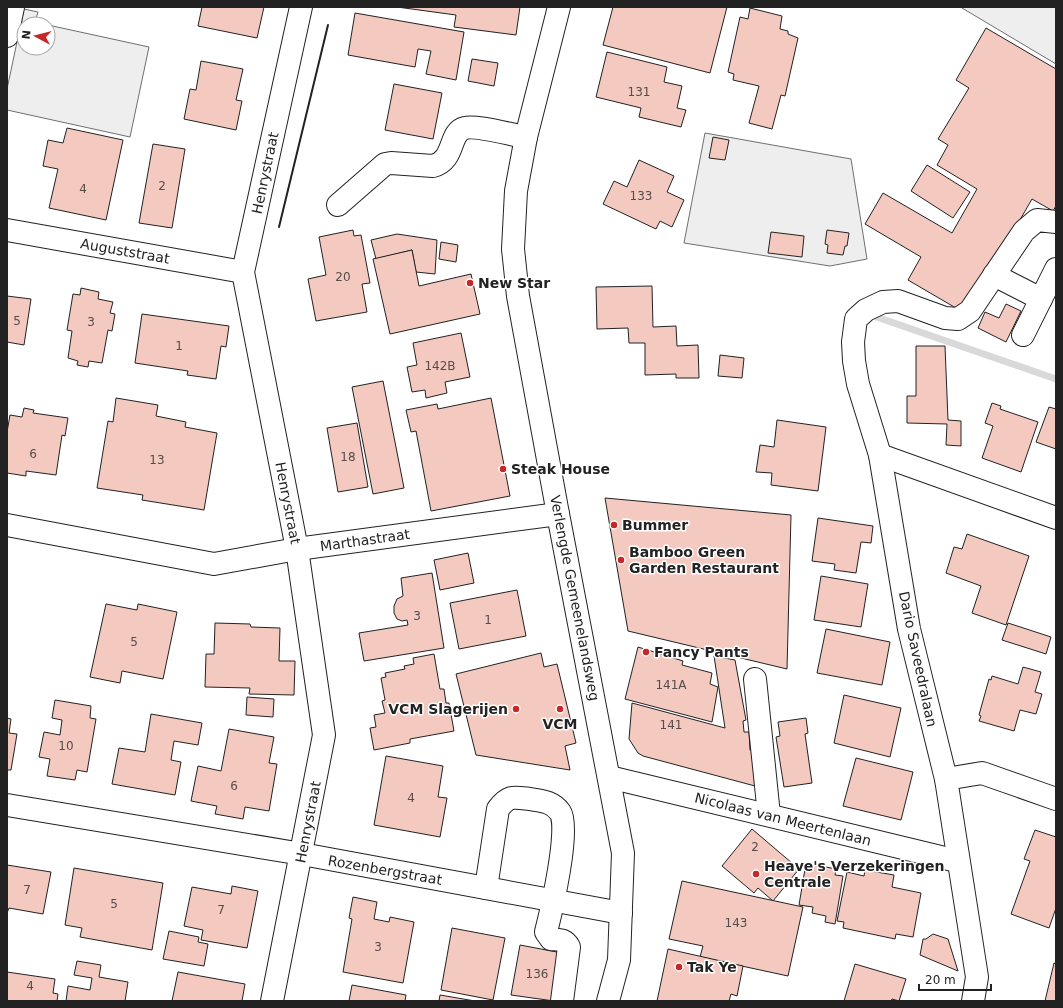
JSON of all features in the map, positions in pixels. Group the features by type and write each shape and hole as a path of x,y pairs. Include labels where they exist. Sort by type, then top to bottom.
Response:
{"street":[{"path":"7,36 13,7"},
{"name":"Henrystraat","path":"272,1001 302,854 324,734 297,549 243,272 301,7"},
{"name":"Verlengde Gemeenelandsweg","path":"559,7 526,137 516,191 513,248 518,296 623,853 619,960 608,1001"},
{"path":"338,205 385,164 391,163 433,166 445,161 457,133 466,127 526,137"},
{"path":"1041,299 994,275 1024,231 1030,225 1037,220 1056,222"},
{"name":"Auguststraat","path":"7,230 243,272"},
{"path":"1022,335 1056,270"},
{"name":"Dario Saveedralaan","path":"973,1001 977,976 957,861 946,779 909,629 880,455 858,384 854,361 853,342 856,319 872,307 883,302 898,300 945,318 958,319 970,311 994,275"},
{"path":"880,455 1056,518"},
{"name":"Marthastraat","path":"7,525 214,564 297,549 558,514"},
{"path":"755,679 769,815"},
{"path":"946,779 982,773 1056,799"},
{"name":"Nicolaas van Meertenlaan","path":"609,777 957,861"},
{"path":"486,888 498,809 504,801 512,797 548,802 560,812 564,824 553,900 546,932 550,939 563,940 567,942 569,947 562,1001"},
{"name":"Rozenbergstraat","path":"7,805 302,854 621,913"}],"shaded area":[{"path":"1056,7 1056,64 962,8"},
{"path":"24,9 38,12 37,16 23,16"},
{"path":"56,27 149,47 130,137 7,110 7,89 16,47 16,56 56,56"},
{"path":"705,133 851,159 867,259 830,266 684,243"}],"building":[{"path":"202,7 264,7 257,38 198,26"},
{"path":"397,7 520,7 516,35 454,27 456,15"},
{"path":"613,7 727,7 710,73 603,45"},
{"path":"750,8 782,16 780,29 788,31 788,34 798,38 785,96 781,95 772,129 749,123 759,86 733,80 734,74 728,72 740,17 748,19"},
{"path":"355,13 464,32 456,80 426,74 431,51 418,49 415,67 348,55"},
{"path":"986,28 1056,69 1056,206 1053,211 1032,199 976,296 961,311 908,280 921,257 865,224 883,193 952,233 977,189 937,165 948,145 938,139 969,88 956,80"},
{"path":"607,52 667,67 664,82 682,86 677,108 686,110 681,127 639,117 641,108 596,97"},
{"path":"472,59 498,63 494,86 468,81"},
{"path":"201,61 243,69 236,100 242,101 236,130 184,119 190,89 196,90"},
{"path":"394,84 442,93 433,139 385,130"},
{"path":"67,128 123,140 106,220 49,208 58,169 43,166 48,140 63,143"},
{"path":"713,137 729,140 725,160 709,158"},
{"path":"153,144 185,149 172,228 139,223"},
{"path":"639,160 674,176 667,192 684,200 672,227 660,221 656,229 603,204 614,181 627,187"},
{"path":"927,165 970,192 953,218 911,191"},
{"path":"353,230 354,236 361,235 370,283 362,284 367,312 316,321 308,279 326,275 319,237"},
{"path":"827,230 849,233 847,246 845,246 843,255 827,253 828,245 825,244"},
{"path":"771,232 804,236 802,257 768,253"},
{"path":"397,234 437,240 435,274 416,272 412,250 376,259 371,240"},
{"path":"441,242 458,245 456,262 439,259"},
{"path":"412,250 419,286 471,274 480,314 390,334 373,259"},
{"path":"652,286 653,327 676,326 677,346 698,345 699,378 676,378 676,374 645,375 645,343 629,343 628,328 597,329 596,287"},
{"path":"81,288 99,292 98,299 113,302 110,313 115,314 112,331 108,330 102,363 89,361 88,367 77,365 78,361 68,358 72,331 67,330 73,294 80,295"},
{"path":"7,296 31,299 24,345 7,342"},
{"path":"1006,304 1021,311 1006,342 978,328 985,312 999,318"},
{"path":"142,314 229,326 226,347 221,346 216,379 187,375 188,371 135,363"},
{"path":"461,333 470,377 445,382 447,393 426,398 425,390 412,392 407,367 417,365 413,343"},
{"path":"916,346 945,346 948,420 961,421 961,446 946,445 947,424 907,423 907,396 916,396"},
{"path":"720,355 744,358 742,378 718,376"},
{"path":"383,381 404,488 373,494 352,387"},
{"path":"116,398 158,405 156,416 186,422 185,427 217,433 204,510 142,500 143,495 97,488 108,421 113,422"},
{"path":"491,398 510,496 431,511 416,431 411,432 406,410 437,404 438,409"},
{"path":"992,403 1001,406 1000,409 1038,422 1021,472 982,458 993,426 985,423"},
{"path":"1049,407 1056,409 1056,449 1036,442"},
{"path":"24,408 34,410 33,413 68,418 65,436 62,435 56,475 26,471 26,476 7,473 7,432 10,415 22,417"},
{"path":"777,420 826,427 818,491 771,485 772,473 756,472 760,445 774,447"},
{"path":"357,423 368,487 338,492 327,428"},
{"path":"605,498 791,515 787,669 628,631"},
{"path":"818,518 873,526 871,543 861,542 856,573 834,570 835,564 812,561"},
{"path":"967,534 1029,556 1006,625 972,613 981,586 946,573 954,547 962,549"},
{"path":"468,553 474,583 440,590 434,560"},
{"path":"432,573 444,648 364,661 359,633 408,625 407,620 402,621 397,619 394,613 394,606 397,599 403,596 401,578"},
{"path":"821,576 868,584 861,627 814,620"},
{"path":"517,590 526,636 459,649 450,603"},
{"path":"106,604 137,610 138,604 177,612 163,679 122,671 120,683 90,677"},
{"path":"215,623 250,624 251,627 280,628 279,661 295,661 294,695 249,694 250,688 205,687 206,654 214,654"},
{"path":"1008,623 1051,637 1046,654 1002,640"},
{"path":"826,629 890,642 882,685 817,673"},
{"path":"638,647 683,661 682,665 712,673 710,684 718,687 712,722 625,699"},
{"name":"VCM Slagerijen","path":"541,653 544,667 557,664 576,743 565,746 570,770 476,755 456,674"},
{"path":"434,654 440,689 444,689 446,703 449,703 454,731 410,739 410,743 374,750 370,728 376,727 374,715 385,713 382,701 385,700 381,678 386,677 385,673 405,669 404,666 414,664 413,658"},
{"path":"714,656 735,660 746,720 743,721 744,732 749,732 750,750 760,755 755,786 643,756 638,753 629,739 632,703 725,728"},
{"path":"1023,667 1041,672 1035,692 1042,694 1036,714 1020,710 1014,731 979,721 981,716 979,715 989,679 991,680 992,676 1018,684"},
{"path":"844,695 901,708 890,757 834,743"},
{"path":"247,697 274,699 273,717 246,715"},
{"path":"55,700 91,706 90,718 96,719 87,772 77,770 75,780 47,776 50,759 39,757 44,732 60,735 62,720 52,718"},
{"path":"151,714 202,723 198,745 174,741 171,760 181,762 175,795 112,784 119,748 145,752"},
{"path":"7,718 11,719 9,733 17,734 11,770 7,770"},
{"path":"806,718 808,733 805,734 812,783 784,787 776,737 780,736 778,722"},
{"path":"229,729 274,737 269,763 277,764 269,811 245,807 243,819 215,814 217,806 191,801 198,766 221,771"},
{"path":"386,756 443,766 438,797 447,798 440,837 374,825"},
{"path":"856,758 913,772 901,820 843,806"},
{"path":"752,829 799,869 773,901 758,888 754,893 722,866"},
{"path":"1035,830 1056,837 1056,908 1049,928 1011,914 1030,861 1024,859"},
{"path":"806,863 836,869 835,875 843,876 835,924 825,922 826,916 812,913 813,907 799,905"},
{"path":"7,865 51,872 43,914 9,908 7,913"},
{"path":"74,868 163,883 152,950 80,937 82,928 65,925"},
{"path":"865,870 894,875 892,887 921,893 913,937 896,934 895,939 843,928 844,922 837,921 847,872 864,876"},
{"path":"682,881 803,907 788,976 700,957 703,946 669,939"},
{"path":"232,886 258,891 247,948 201,940 203,930 184,926 192,887 231,894"},
{"path":"353,897 377,902 374,919 389,922 390,917 414,922 403,983 343,972 352,919 349,918"},
{"path":"452,928 505,938 493,1000 441,990"},
{"path":"169,931 199,937 198,942 208,944 204,966 163,959"},
{"path":"933,934 948,939 958,971 920,955 923,939 926,939"},
{"path":"520,945 562,953 554,1001 511,995"},
{"path":"668,949 743,966 737,996 731,994 729,1001 657,1001"},
{"path":"77,961 101,965 99,977 128,982 125,1001 66,1001 68,986 90,990 92,978 74,975"},
{"path":"1054,963 1056,964 1056,1001 1045,1001"},
{"path":"855,964 906,979 899,1001 892,999 891,1001 844,1001"},
{"path":"7,972 55,979 53,993 58,994 57,1001 7,1001"},
{"path":"178,972 245,984 242,1001 172,1001"},
{"path":"352,985 406,995 405,1001 349,1001"},
{"path":"440,995 475,1001 439,1001"}],"waterway":[{"path":"868,314 1056,379"}],"wall":[{"path":"279,227 328,25"}],"place":[{"name":"New Star","path":"470,283"},
{"name":"Steak House","path":"503,469"},
{"name":"Bummer","path":"614,525"},
{"name":"Bamboo Green Garden Restaurant","path":"621,560"},
{"name":"Fancy Pants","path":"646,652"},
{"name":"VCM Slagerijen","path":"516,709"},
{"name":"VCM","path":"560,709"},
{"name":"Heave's Verzekeringen Centrale","path":"756,874"},
{"name":"Tak Ye","path":"679,967"}]}
